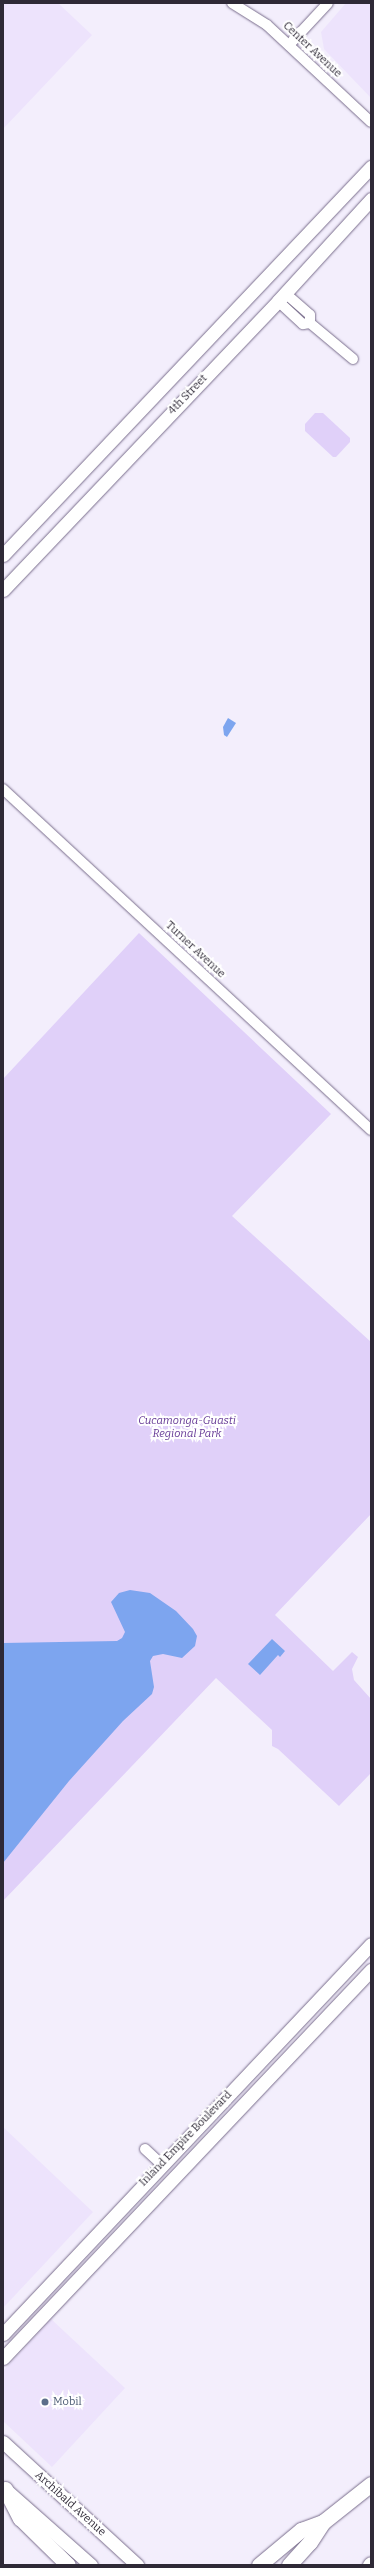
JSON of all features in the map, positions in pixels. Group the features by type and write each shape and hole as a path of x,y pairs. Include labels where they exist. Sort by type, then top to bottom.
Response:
{"highway":[{"path":"259,2565 301,2530 323,2522 371,2484"},
{"path":"4,2488 20,2518 68,2565"},
{"path":"289,2565 310,2542 323,2522"}],"main road":[{"path":"3,555 371,167"},
{"name":"4th Street","path":"3,590 282,297 371,199"},
{"name":"Inland Empire Boulevard","path":"3,2334 371,1944"},
{"name":"Inland Empire Boulevard","path":"3,2358 371,1970"},
{"name":"Archibald Avenue","path":"3,2442 137,2565"},
{"path":"4,2488 91,2565"}],"street":[{"name":"Center Avenue","path":"232,3 254,15 289,44 371,122"},
{"path":"289,44 328,3"},
{"path":"282,297 303,324 310,323 353,358"},
{"name":"Turner Avenue","path":"3,789 371,1130"},
{"path":"146,2150 162,2165"}],"shaded area":[{"path":"3,3 58,3 92,35 3,129"},
{"path":"346,3 371,3 371,98 324,49 321,32"},
{"path":"3,2127 93,2212 3,2308"},
{"path":"51,2319 125,2388 52,2467 3,2421 3,2371"}],"green space":[{"path":"315,413 323,413 350,438 350,442 336,457 333,457 305,431 305,424"},
{"name":"Cucamonga-Guasti Regional Park","path":"139,933 331,1114 232,1216 371,1342 371,1514 275,1615 333,1671 352,1652 358,1657 352,1669 354,1680 371,1699 371,1773 339,1806 278,1749 272,1746 272,1730 216,1678 3,1901 3,1079"}],"water":[{"path":"228,718 236,723 227,737 224,735 223,727"},
{"path":"130,1590 150,1593 176,1611 193,1629 197,1636 195,1646 182,1658 163,1654 153,1656 150,1661 154,1687 152,1694 123,1721 69,1781 3,1863 3,1643 117,1641 122,1638 125,1632 111,1602 119,1593"},
{"path":"272,1639 285,1651 280,1657 278,1655 260,1675 248,1664"}],"place":[{"name":"Mobil","path":"45,2402"}]}
